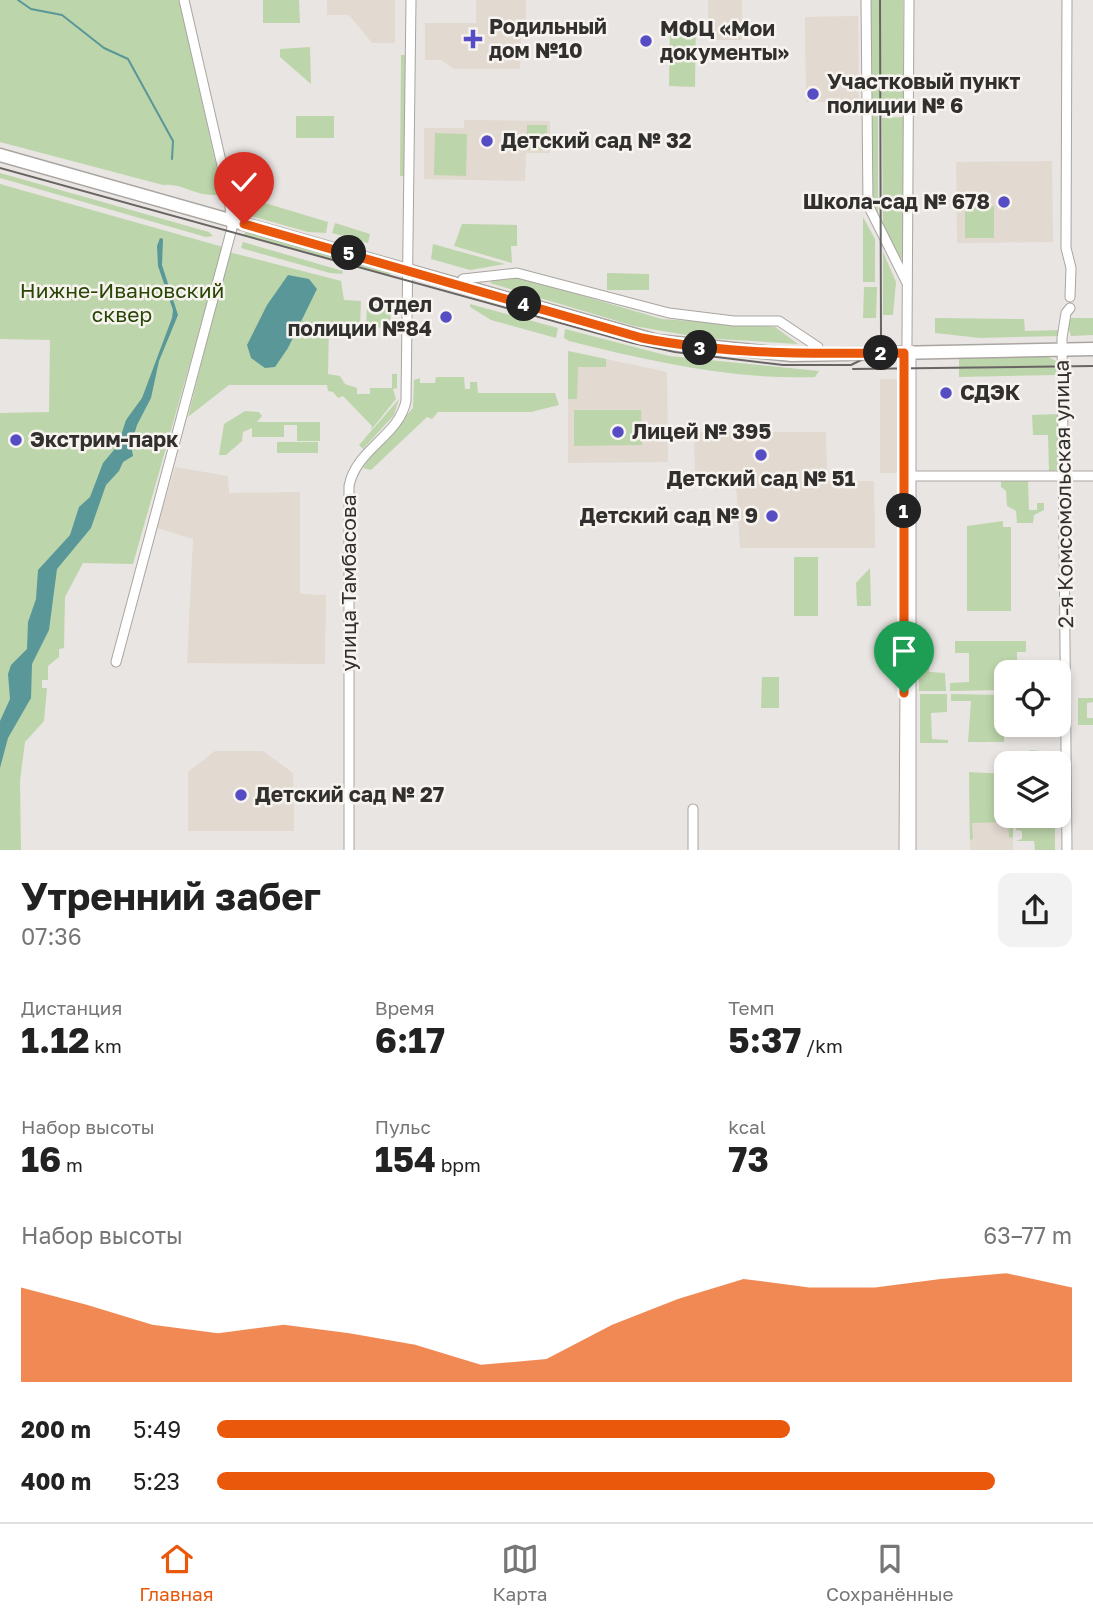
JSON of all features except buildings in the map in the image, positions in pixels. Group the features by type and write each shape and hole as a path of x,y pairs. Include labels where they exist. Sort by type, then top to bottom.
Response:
{"main road":[{"path":"0,148 231,217"},
{"path":"0,155 409,267 626,334 666,342 792,355 1062,346 1093,342"},
{"path":"409,267 463,279 644,331 735,345 908,351"},
{"path":"1062,346 1093,349"}],"street":[{"path":"116,662 231,217 184,0"},
{"name":"улица Тамбасова","path":"349,850 349,486 356,465 405,408 411,0"},
{"path":"866,0 867,201 908,286"},
{"path":"909,0 908,476 911,850"},
{"path":"1067,0 1066,248 1071,268 1070,297"},
{"path":"463,279 517,273 669,313 734,321 779,321 818,347"},
{"name":"2-я Комсомольская улица","path":"1067,850 1062,346 1063,325 1070,308"},
{"path":"908,476 1093,476"},
{"path":"904,850 908,476"},
{"path":"692,850 693,809"}],"shaded area":[{"path":"327,0 395,0 395,43 372,43 349,15 327,15"},
{"name":"Родильный дом №10","path":"476,0 526,0 526,26 521,32 520,69 454,69 441,60 425,60 425,23 476,23"},
{"path":"708,0 742,0 742,40 708,40"},
{"path":"858,16 859,102 806,102 805,17"},
{"name":"Детский сад № 32","path":"464,120 550,121 550,153 526,153 525,181 424,179 424,128 464,128"},
{"name":"Школа-сад № 678","path":"1052,161 1053,242 957,243 956,162"},
{"name":"Лицей № 395","path":"568,351 667,372 668,462 568,463"},
{"path":"880,379 899,379 899,473 880,473"},
{"path":"694,432 826,432 827,481 874,481 875,548 740,548 736,484 732,479 695,479"},
{"path":"175,467 228,476 229,493 300,492 300,594 326,595 325,664 187,663 193,539 157,528"},
{"name":"Детский сад № 27","path":"215,751 263,751 293,773 294,831 188,831 188,772"},
{"path":"969,783 994,789 994,828 1013,828 1013,850 970,850"}],"green space":[{"path":"0,0 179,0 220,182 219,194 205,194 163,185 0,142"},
{"path":"263,0 299,0 300,23 263,23"},
{"path":"871,0 903,0 903,110 870,108"},
{"path":"670,24 696,24 695,87 669,86"},
{"path":"310,47 311,84 280,57 280,49"},
{"path":"401,55 406,55 405,176 400,176"},
{"path":"296,116 334,116 334,138 296,138"},
{"path":"872,116 878,116 878,219 872,203"},
{"path":"903,117 904,256 900,260 883,229 882,118"},
{"path":"527,125 547,125 547,150 527,150"},
{"path":"435,133 467,134 466,176 434,175"},
{"path":"0,173 209,232 213,236 206,237 0,178"},
{"name":"Нижне-Ивановский сквер","path":"0,184 223,247 133,564 83,563 65,597 64,648 59,649 59,657 48,666 48,680 42,680 42,688 47,688 44,721 25,742 20,781 21,850 0,850 0,413 49,412 50,340 0,339"},
{"path":"255,200 328,222 326,233 308,232 251,216"},
{"path":"994,206 994,238 965,238 965,207"},
{"path":"863,217 875,239 875,282 863,282"},
{"path":"335,223 370,234 368,243 332,233"},
{"path":"462,224 517,225 517,246 511,246 512,263 454,246"},
{"path":"246,232 392,270 390,275 243,235"},
{"path":"243,242 343,271 342,274 330,273 241,248"},
{"path":"433,244 505,264 470,270 431,259"},
{"path":"229,252 341,281 344,300 361,301 360,327 329,328 328,374 340,376 345,384 357,388 357,394 370,394 370,388 392,388 392,374 397,374 397,388 393,389 396,399 371,430 372,426 343,396 338,398 328,391 327,385 229,385 188,417"},
{"path":"883,252 896,282 893,315 883,315"},
{"path":"607,273 649,274 649,290 607,290"},
{"path":"518,277 662,319 775,327 798,344 703,338 634,326 490,283 493,278"},
{"path":"864,287 877,287 876,318 863,318"},
{"path":"367,304 390,304 391,327 366,328"},
{"path":"470,304 558,328 556,338 491,320 470,307"},
{"path":"935,318 1024,319 1025,331 1061,330 1061,336 980,338 935,333"},
{"path":"1071,318 1093,318 1093,335 1071,336 1068,326"},
{"path":"565,329 669,356 819,371 815,377 783,377 691,368 569,341 564,338"},
{"path":"568,351 606,359 606,367 578,367 577,399 568,399"},
{"path":"1048,357 1056,361 1056,375 959,377 959,358"},
{"path":"436,377 464,377 465,389 470,389 470,382 477,382 478,393 555,393 559,405 531,412 438,412 432,419 427,417 371,470 363,468 375,450 413,408 414,380 420,378 420,383 435,383"},
{"path":"399,399 394,415 363,449 359,445"},
{"path":"574,410 641,410 642,445 574,446"},
{"path":"245,411 259,412 262,416 257,422 320,422 320,441 297,441 297,425 284,425 284,437 252,437 252,428 243,432 242,441 226,455 219,455 224,424"},
{"path":"1059,414 1061,469 1049,472 1048,435 1033,435 1032,415"},
{"path":"277,442 318,442 318,453 277,453"},
{"path":"1001,480 1028,480 1029,510 1037,510 1037,503 1044,503 1044,510 1034,515 1033,523 1017,523 1016,511 1007,506 1006,491 1001,487"},
{"path":"1003,521 1003,527 1011,527 1011,611 967,611 967,526"},
{"path":"794,557 818,557 818,616 794,616"},
{"path":"870,568 871,606 857,606 856,583"},
{"path":"919,640 928,640 929,672 945,673 946,691 919,691"},
{"path":"955,641 1026,641 1026,652 1017,652 1017,660 994,660 994,690 950,691 950,683 969,682 969,653 955,653"},
{"path":"762,677 779,677 779,708 761,708"},
{"path":"920,694 947,694 947,712 931,713 932,739 948,740 948,743 920,743"},
{"path":"951,694 994,695 994,737 1004,737 1004,742 968,742 971,701 951,701"},
{"path":"1078,698 1093,698 1093,702 1087,703 1087,718 1093,718 1093,725 1078,725"},
{"path":"969,772 994,773 994,822 972,823 973,839 970,840"},
{"path":"1008,828 1013,828 1013,838 1009,837"},
{"path":"1055,828 1055,850 1035,850 1034,841 1016,841 1022,839 1022,831 1016,830"}],"water":[{"path":"160,238 163,239 162,265 178,315 159,361 151,398 137,425 131,445 133,456 123,462 119,471 106,485 91,528 57,569 49,630 32,664 31,698 8,738 0,768 0,721 10,699 8,674 11,665 27,649 28,622 36,599 38,570 70,535 79,507 90,497 103,463 118,445 126,420 142,398 172,318 173,310 158,266 157,246"},
{"path":"288,275 309,279 317,289 288,348 275,367 265,368 251,358 247,345 267,305"}],"waterway":[{"path":"18,0 31,9 62,15 104,48 128,59 173,141 172,159"}],"tram line":[{"path":"0,168 633,343 675,352 783,365 851,365 873,354 881,337 880,0"},
{"path":"853,369 1093,366"}],"place":[{"name":"Родильный дом №10","path":"473,39"},
{"name":"МФЦ «Мои документы»","path":"646,41"},
{"name":"Участковый пункт полиции № 6","path":"813,94"},
{"name":"Детский сад № 32","path":"487,141"},
{"name":"Школа-сад № 678","path":"1004,202"},
{"name":"Отдел полиции №84","path":"446,317"},
{"name":"СДЭК","path":"946,393"},
{"name":"Лицей № 395","path":"618,432"},
{"name":"Экстрим-парк","path":"16,440"},
{"name":"Детский сад № 51","path":"761,455"},
{"name":"Детский сад № 9","path":"772,516"},
{"name":"Детский сад № 27","path":"241,795"}],"route":[{"path":"244,224 642,338 705,348 792,355 904,353 904,693"}]}
